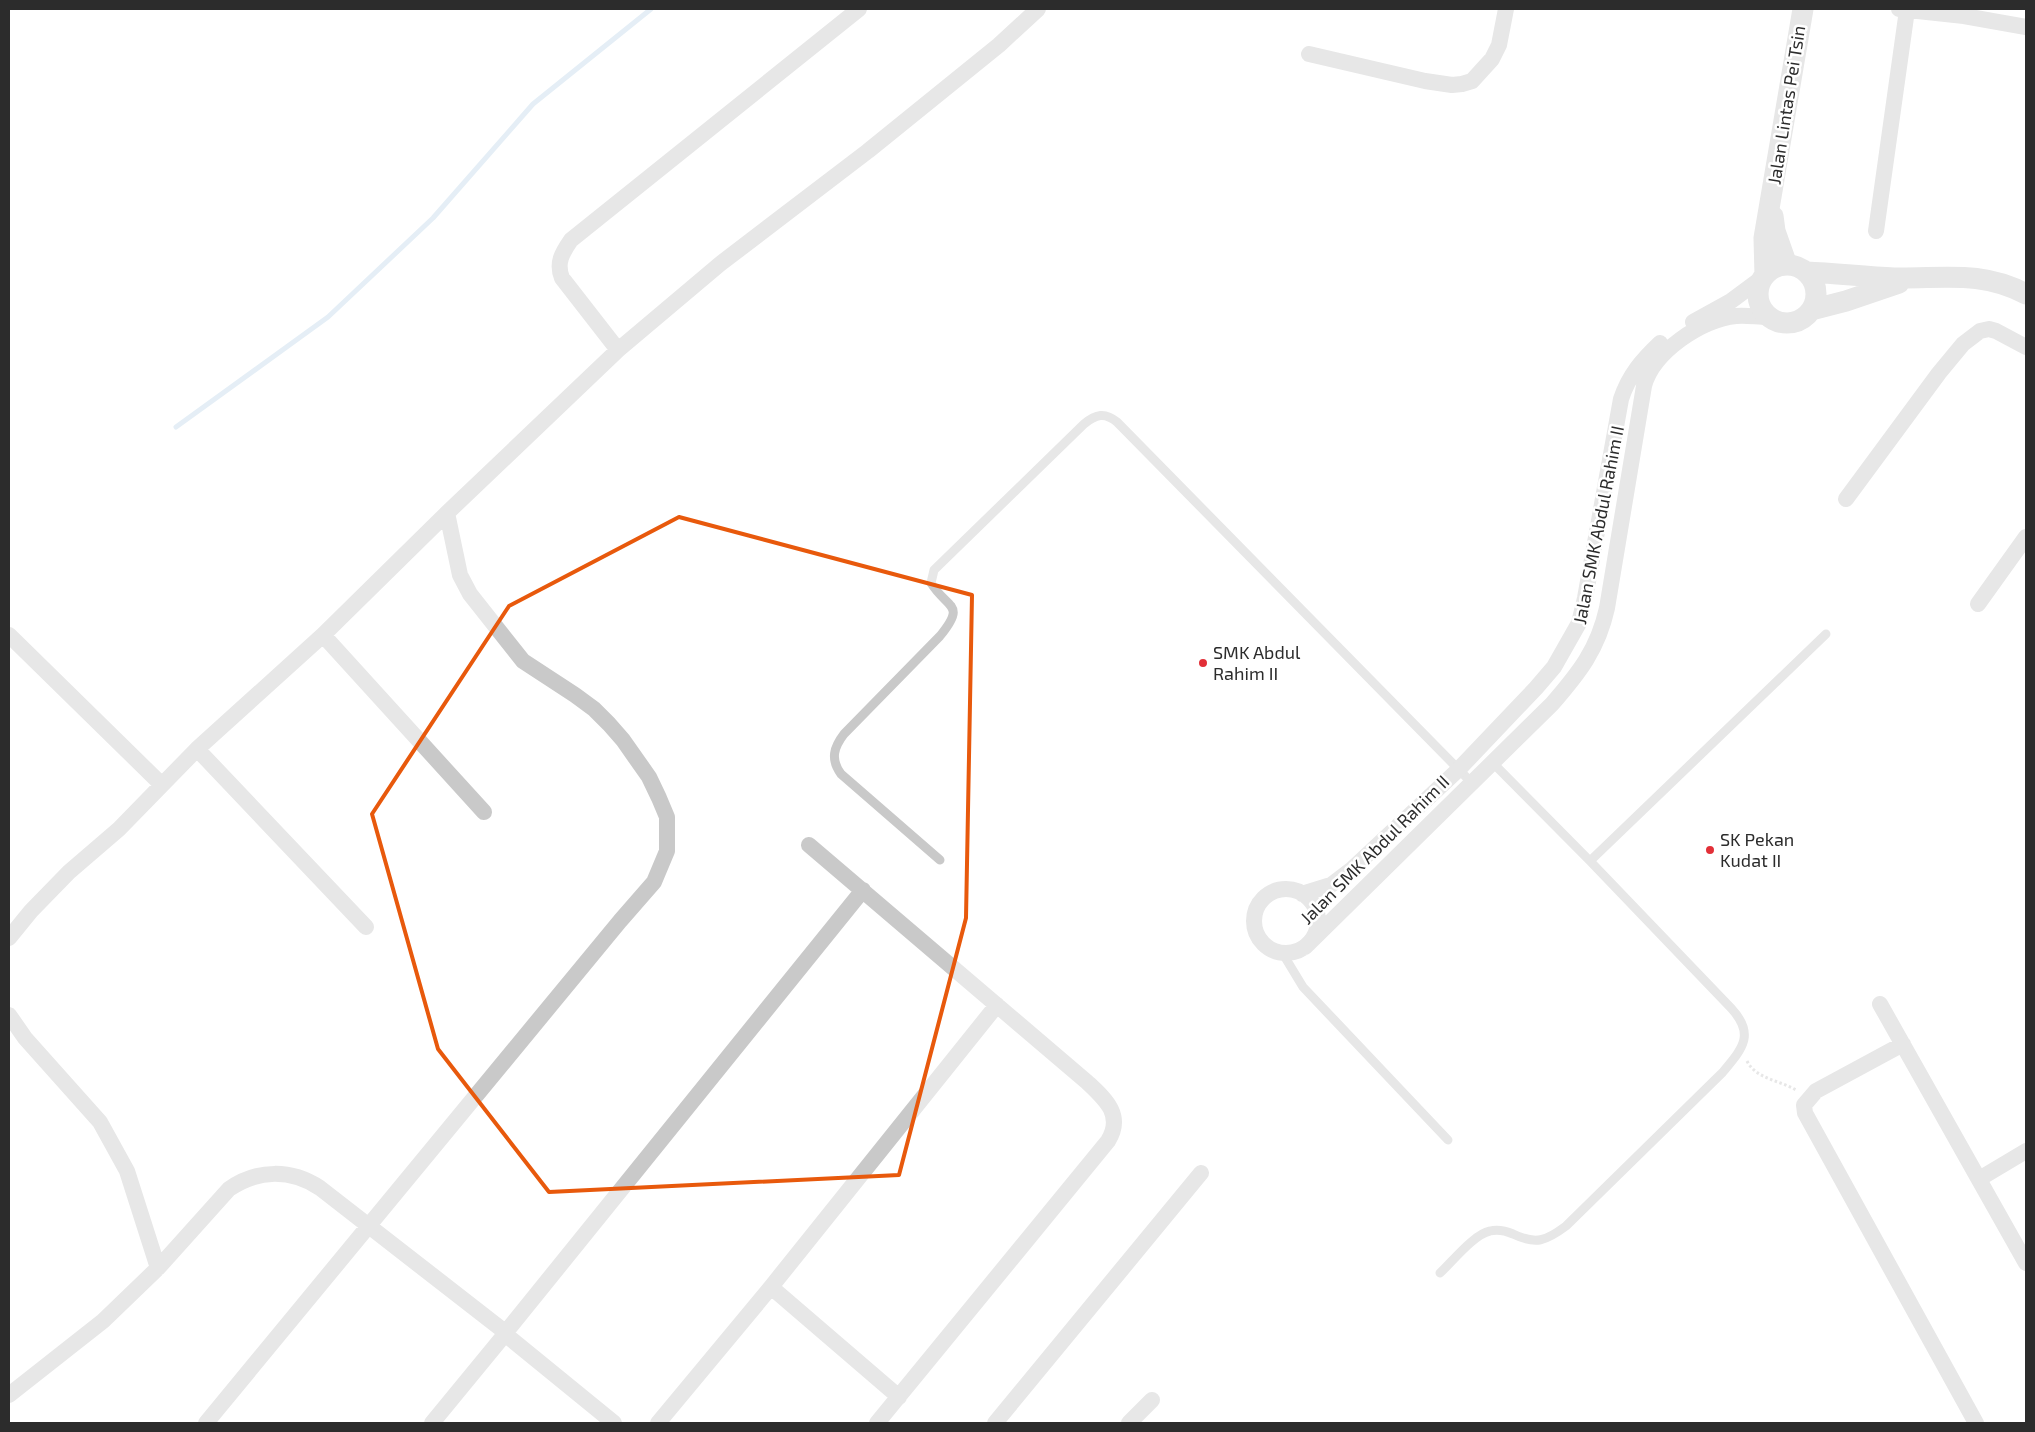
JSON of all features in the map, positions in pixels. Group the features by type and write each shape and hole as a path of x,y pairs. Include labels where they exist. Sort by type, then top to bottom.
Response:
{"street":[{"path":"618,350 562,278 559,271 559,261 571,240 859,9"},
{"path":"9,938 24,918 63,879 119,830 161,784 323,635 447,513 618,350 720,264 868,151 999,45 1038,9"},
{"path":"1309,54 1425,81 1452,85 1462,84 1472,80 1492,59 1498,45 1506,9"},
{"name":"Jalan Lintas Pei Tsin","path":"1764,277 1764,238 1772,200 1803,9"},
{"path":"1876,231 1903,10 1964,16 2026,27"},
{"name":"Jalan Lintas Pei Tsin","path":"1772,200 1775,231 1797,268"},
{"path":"1797,268 1813,280 1816,300 1805,318 1786,324 1776,322 1761,309 1758,287 1764,277 1779,266 1797,268 1865,277 1960,276 1982,279 2026,294"},
{"name":"Jalan SMK Abdul Rahim II","path":"1302,894 1331,885 1352,869 1458,770 1554,667 1579,623 1621,399 1626,382 1642,360 1660,343 1731,300 1764,277"},
{"path":"1811,310 1846,301 1911,278"},
{"name":"Jalan SMK Abdul Rahim II","path":"1305,947 1552,704 1577,675 1592,652 1602,629 1644,386 1652,367 1660,356 1690,334 1708,324 1735,316 1768,317"},
{"path":"1846,499 1939,373 1963,344 1980,331 1989,329 2026,347"},
{"path":"206,1423 654,882 667,851 667,817 650,777 623,740 594,709 523,661 470,594 460,575 447,513"},
{"path":"1978,604 2026,537"},
{"path":"9,635 161,784"},
{"path":"323,635 484,812"},
{"path":"198,749 366,928"},
{"path":"809,845 1087,1082 1105,1099 1111,1109 1115,1126 1108,1141 877,1423"},
{"path":"1288,889 1302,894 1315,906 1318,917 1313,939 1305,947 1294,953 1283,954 1272,951 1263,945 1256,936 1253,925 1254,914 1259,903 1267,895 1277,890 1288,889"},
{"path":"432,1423 863,890"},
{"path":"1880,1004 2026,1262"},
{"path":"658,1423 772,1287 997,1005"},
{"path":"9,1015 25,1038 100,1122 127,1171 158,1268"},
{"path":"1903,1044 1816,1091 1804,1105 1805,1113 1976,1423"},
{"path":"1979,1179 2026,1151"},
{"path":"9,1395 103,1321 158,1268 229,1189 242,1180 276,1173 293,1175 307,1180 506,1333 614,1423"},
{"path":"995,1423 1201,1173"},
{"path":"772,1287 899,1397"},
{"path":"1129,1423 1152,1400"}],"lane":[{"path":"940,860 841,774 834,764 834,750 844,734 940,636 952,620 953,612 950,604 931,583 934,570 1084,424 1098,415 1104,414 1117,422 1472,783"},
{"path":"1590,861 1826,634"},
{"path":"1440,1273 1476,1239 1490,1231 1502,1230 1532,1241 1546,1239 1556,1233 1584,1210 1722,1073 1741,1048 1746,1034 1739,1017 1590,861 1492,762"},
{"path":"1283,954 1303,987 1448,1140"}],"path":[{"path":"1741,1048 1751,1069 1761,1076 1785,1083 1809,1097"}],"highlighted area":[{"path":"679,517 972,595 966,918 899,1175 549,1192 438,1049 372,814 509,606"}],"waterway":[{"path":"176,427 328,317 433,218 533,104 651,9"}],"place":[{"name":"SMK Abdul Rahim II","path":"1203,663"},
{"name":"SK Pekan Kudat II","path":"1710,850"}]}
